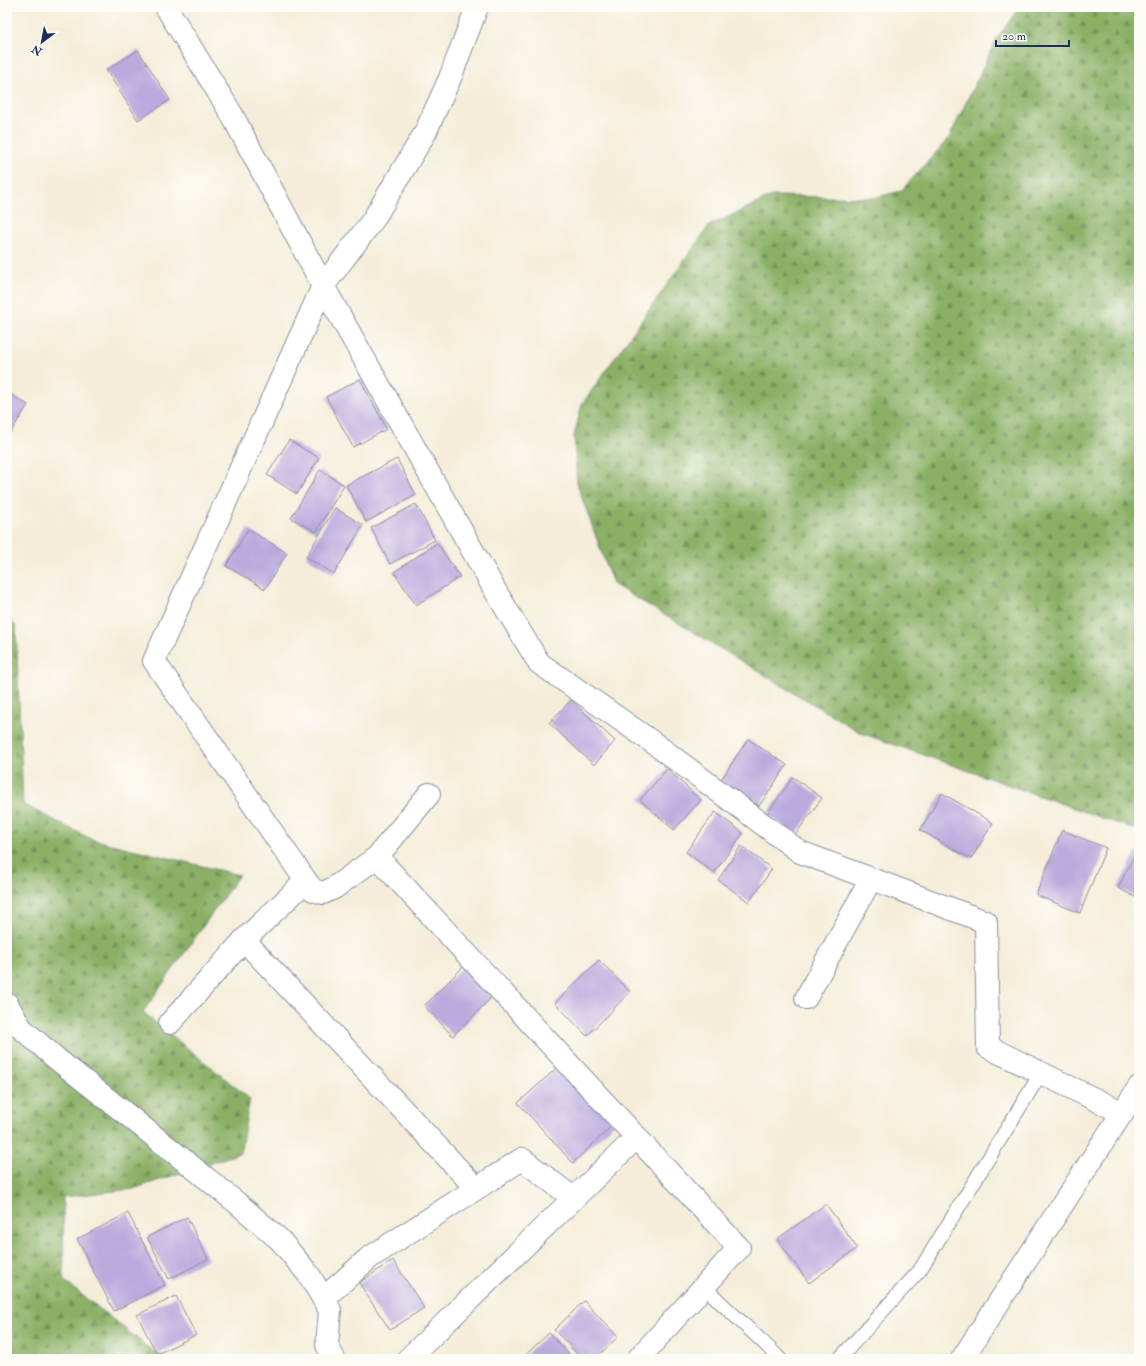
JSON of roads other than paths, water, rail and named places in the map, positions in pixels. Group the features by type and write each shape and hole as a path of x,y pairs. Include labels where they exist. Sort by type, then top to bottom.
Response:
{"street":[{"path":"166,7 231,113 323,286 496,592 539,663 651,741 800,852 986,922 988,1047 1123,1113"},
{"path":"429,794 377,857 334,888 324,892 313,890 154,661 323,286 373,220 425,133 450,78 477,7"},
{"path":"377,857 739,1248 638,1359"},
{"path":"806,998 871,879"},
{"path":"170,1023 244,940 306,881"},
{"path":"244,940 476,1188"},
{"path":"7,1004 21,1028 58,1060 130,1116 236,1202 280,1240 309,1275 330,1310 327,1345 334,1359"},
{"path":"962,1359 1139,1087"},
{"path":"408,1359 637,1137"},
{"path":"323,1299 369,1258 522,1159 573,1198"}],"lane":[{"path":"839,1359 920,1270 1041,1073"},
{"path":"705,1287 726,1309 780,1359"}]}
